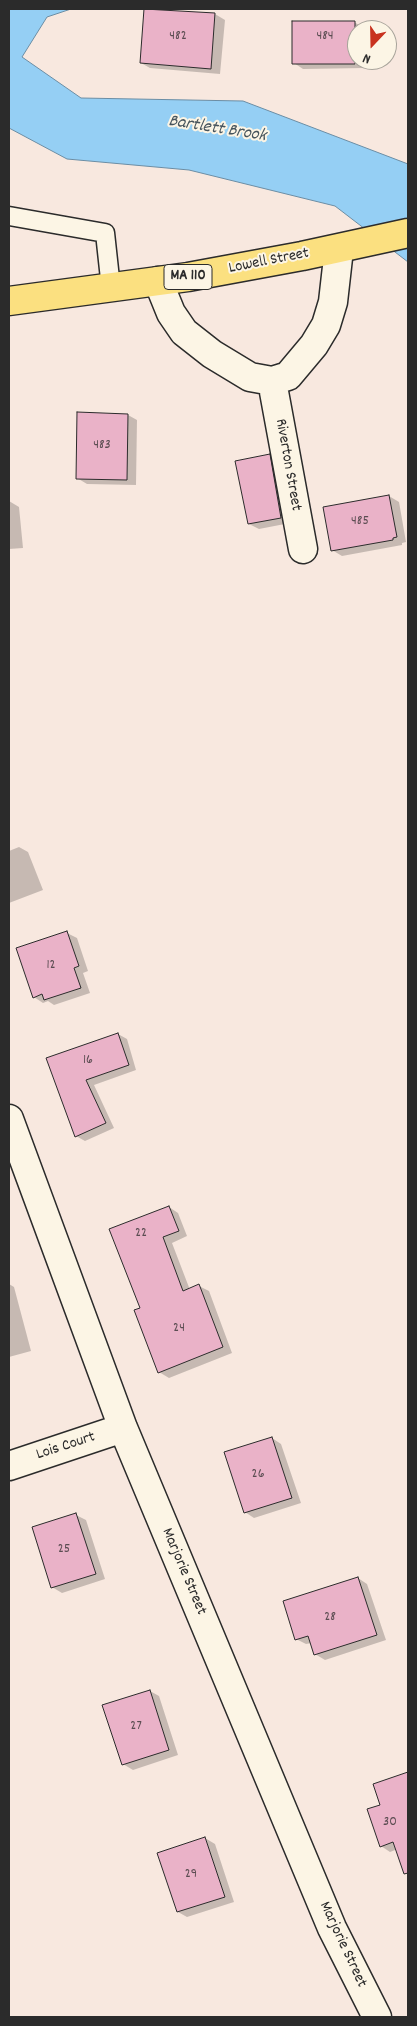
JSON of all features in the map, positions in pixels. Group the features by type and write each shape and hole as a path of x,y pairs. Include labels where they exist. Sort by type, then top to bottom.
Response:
{"main road":[{"name":"Lowell Street","path":"9,301 158,281 339,249 408,233"}],"street":[{"path":"158,281 171,312 184,332 212,354 250,377 272,381 288,376 314,345 326,325 333,302 339,249"},
{"name":"Riverton Street","path":"272,381 303,549"},
{"name":"Marjorie Street","path":"9,1119 123,1428 332,1928 377,2017"},
{"name":"Lois Court","path":"9,1466 123,1428"}],"lane":[{"path":"9,216 105,232 111,288"}],"water":[{"name":"Bartlett Brook","path":"9,9 71,9 47,17 22,57 81,98 243,101 408,164 408,262 335,206 189,170 67,159 9,128"}],"building":[{"path":"144,9 215,13 211,69 140,63"},
{"path":"292,21 347,21 347,64 292,64"},
{"path":"77,412 128,414 127,480 76,479"},
{"path":"270,454 281,518 248,524 235,461"},
{"path":"389,495 397,537 393,538 393,540 331,551 323,507"},
{"path":"67,931 79,966 74,968 81,988 44,1000 42,994 33,998 16,948"},
{"path":"118,1033 129,1065 86,1080 106,1123 75,1137 46,1058"},
{"path":"169,1206 179,1231 163,1237 183,1291 199,1284 223,1347 158,1373 134,1310 140,1308 109,1229"},
{"path":"272,1437 292,1498 244,1513 224,1452"},
{"path":"76,1513 96,1574 51,1588 32,1527"},
{"path":"358,1577 377,1635 314,1655 308,1636 295,1640 283,1601"},
{"path":"150,1690 169,1750 122,1765 102,1705"},
{"path":"408,1772 408,1873 404,1874 393,1842 380,1847 367,1809 380,1805 373,1784"},
{"path":"205,1837 225,1897 177,1912 157,1853"}]}
